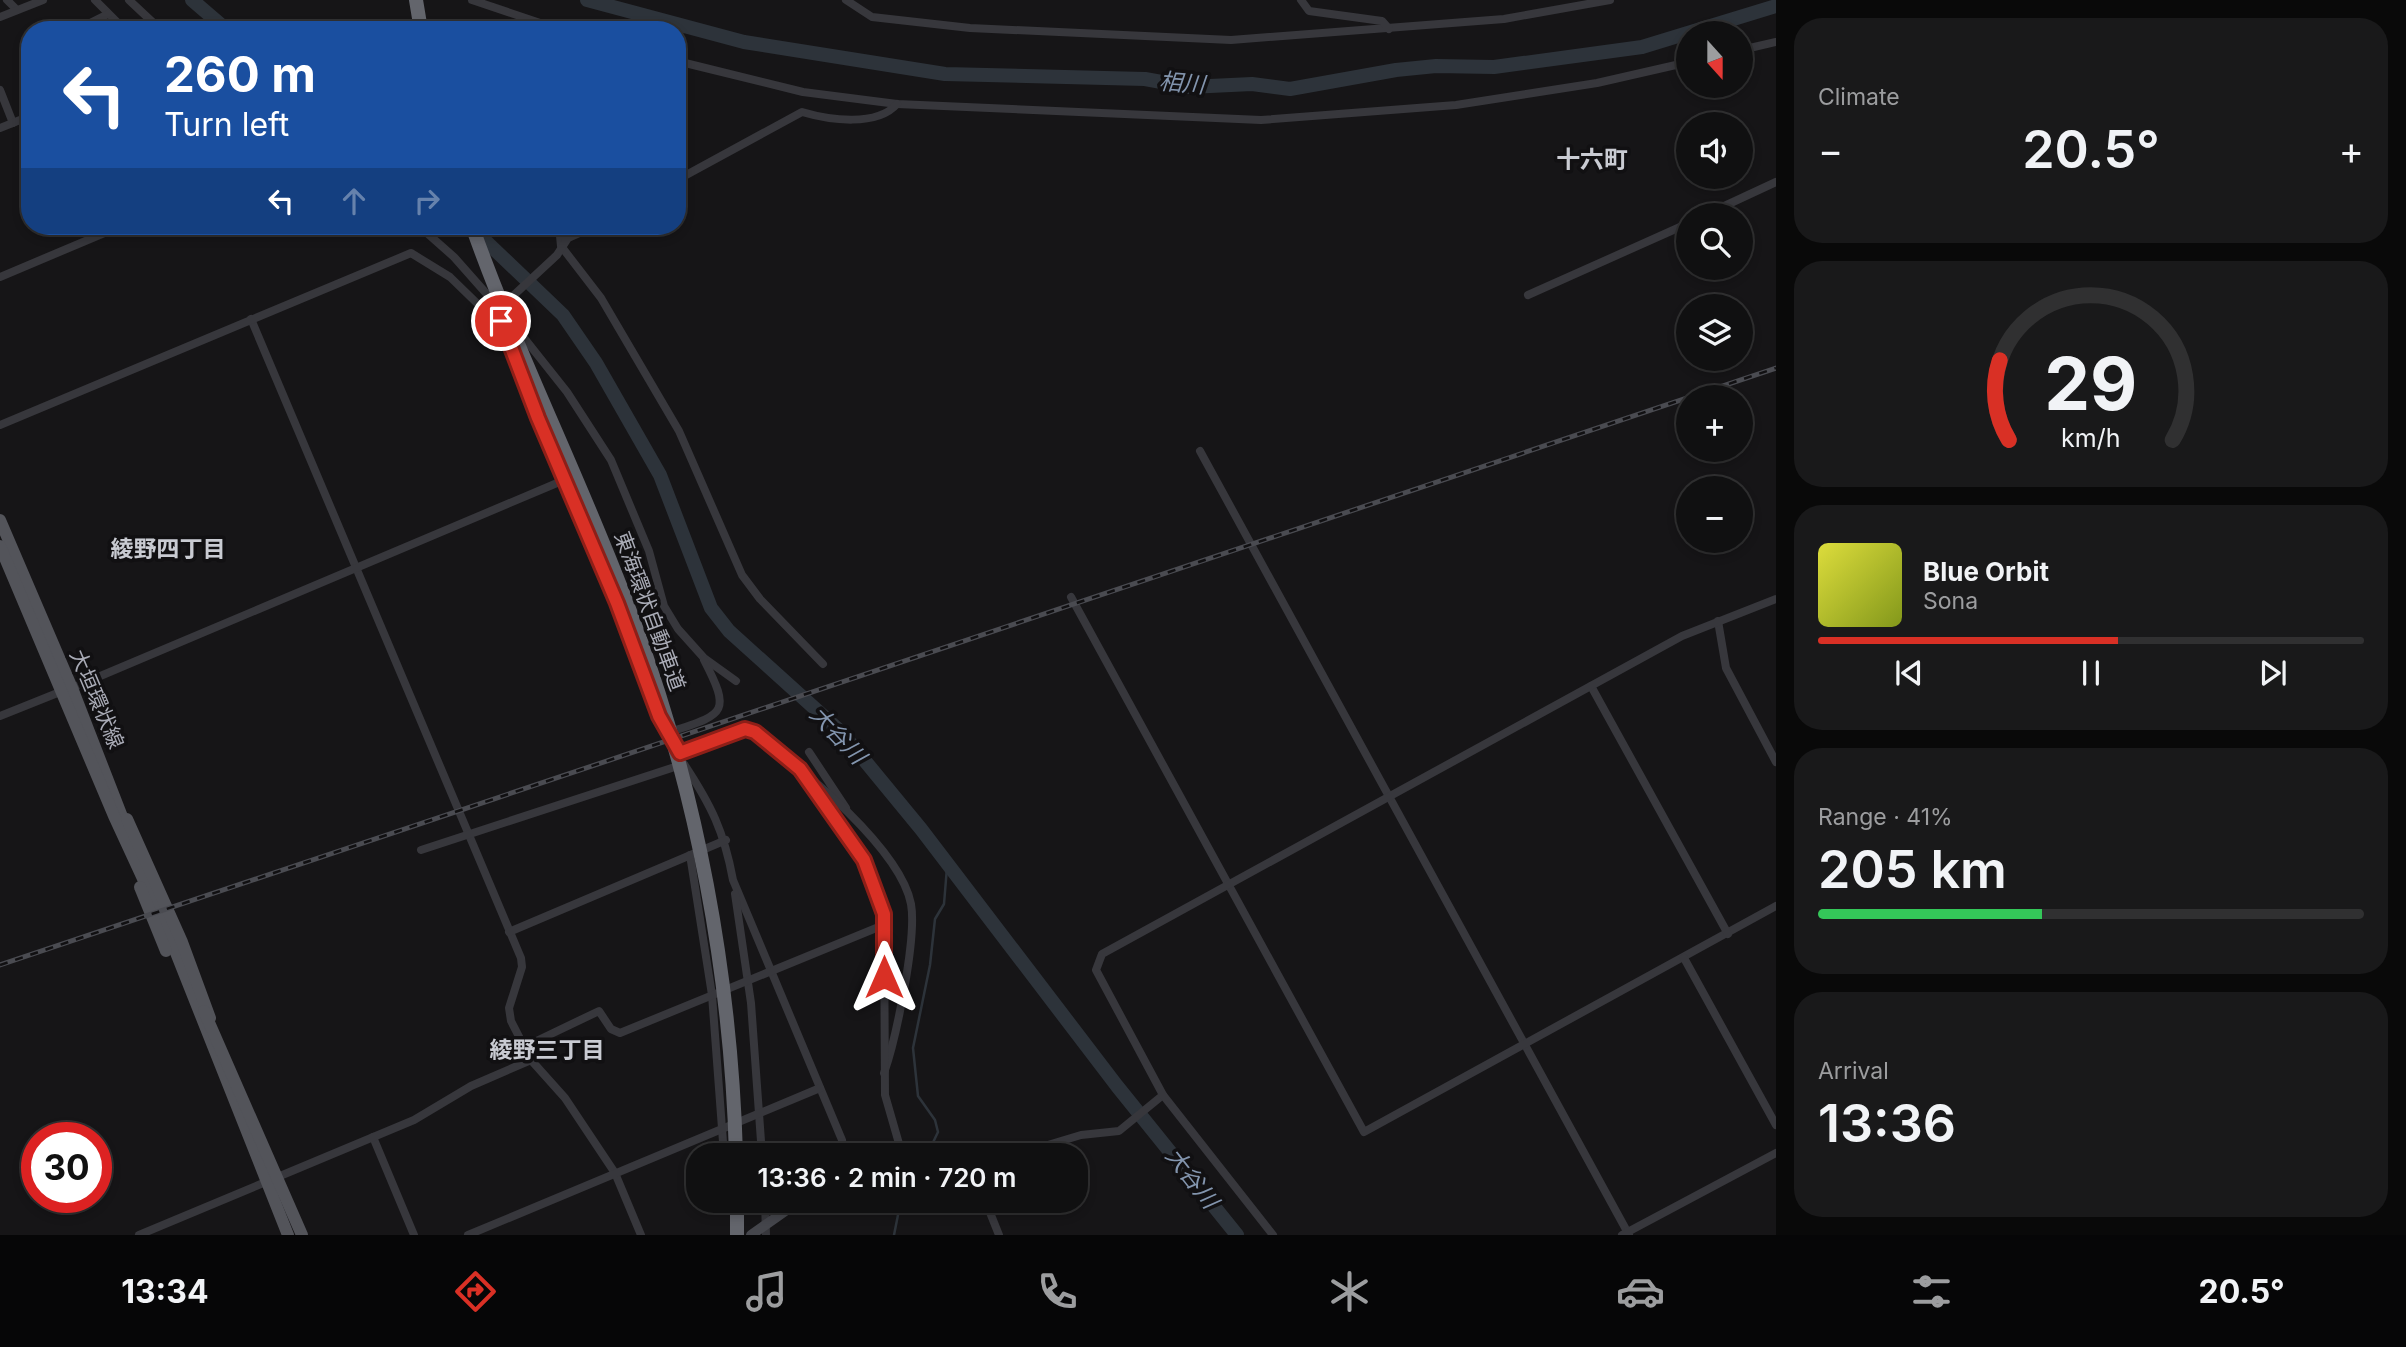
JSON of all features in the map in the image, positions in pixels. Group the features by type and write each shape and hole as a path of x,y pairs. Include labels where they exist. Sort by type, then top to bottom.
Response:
{"highway":[{"path":"416,0 420,21"},
{"name":"東海環状自動車道","path":"475,235 512,331 635,624 680,770 707,886 717,949 730,1055 735,1143"},
{"path":"737,1213 737,1235"}],"main road":[{"name":"大垣環状線","path":"0,520 66,690 272,1180 302,1235"},
{"name":"大垣環状線","path":"0,546 66,690"},
{"path":"118,814 142,894 207,1025"},
{"name":"大垣環状線","path":"272,1180 288,1235"}],"street":[{"path":"7,0 17,10"},
{"path":"0,17 43,0"},
{"path":"95,0 115,21"},
{"path":"128,0 151,21"},
{"path":"472,0 534,21"},
{"path":"846,0 872,17 970,28 1231,40 1504,19 1610,0"},
{"path":"1301,0 1309,11 1382,21 1389,29"},
{"path":"94,21 108,14"},
{"path":"1754,47 1776,42"},
{"path":"686,63 803,92 897,104 1274,120 1456,105 1597,83 1676,65"},
{"path":"0,90 13,123"},
{"path":"686,175 802,112 831,118 877,117 888,115 897,104"},
{"path":"0,128 21,120"},
{"path":"1731,203 1776,182"},
{"path":"1528,295 1676,229"},
{"path":"0,277 100,235"},
{"path":"428,235 500,306 591,426 611,460 649,551 664,606 678,629 704,659 720,691 721,703 718,712 707,720 670,732"},
{"path":"559,235 559,251 601,298 656,387 679,431 743,575 760,599 823,664"},
{"path":"0,425 411,253 450,277 486,312 500,306 573,235"},
{"path":"500,306 501,321 513,354 617,603 659,716 670,732 684,764 713,808 726,840 748,980 761,1143"},
{"path":"251,319 509,932 522,967 509,1008 512,1021 531,1060 565,1098 615,1173 640,1235"},
{"path":"1200,451 1626,1234 1776,1153"},
{"path":"0,716 580,473"},
{"path":"1071,597 1364,1132 1776,906"},
{"path":"1273,1235 1159,1098 1096,970 1097,961 1102,954 1682,636 1776,598"},
{"path":"1718,621 1730,677 1776,762"},
{"path":"704,659 736,681"},
{"path":"1591,686 1728,934"},
{"path":"680,753 745,729 755,732 800,769 853,819"},
{"path":"809,752 853,819 902,879 911,904 911,930 895,1040 884,1073"},
{"path":"421,850 684,764"},
{"path":"800,769 864,860 886,924 885,1095 899,1143"},
{"path":"509,932 726,840"},
{"path":"690,855 712,995 724,1143"},
{"path":"733,880 842,1140"},
{"path":"526,1046 599,1011 611,1029 620,1033 886,924"},
{"path":"1684,958 1776,1125"},
{"path":"139,1235 431,1112 471,1086 531,1060"},
{"path":"468,1235 820,1088"},
{"path":"1048,1143 1081,1135 1119,1131 1159,1098"},
{"path":"373,1137 414,1235"},
{"path":"751,1235 766,1229 785,1213"},
{"path":"990,1213 999,1235"}],"waterway":[{"name":"大谷川","path":"192,0 216,21"},
{"name":"相川","path":"587,0 666,21"},
{"name":"相川","path":"686,26 744,42 945,74 1145,79 1189,87 1252,84 1290,89 1396,70 1436,66 1494,67 1642,47 1776,6"},
{"name":"大谷川","path":"479,235 563,315 596,363 660,475 711,608 729,631 842,733 921,829 1117,1086 1237,1235"},
{"path":"933,1143 938,1132 935,1120 918,1096 913,1048 930,965 935,919 944,904 947,867"},
{"path":"894,1235 898,1213"}],"railway":[{"path":"0,965 1776,368"}],"district":[{"name":"十六町","path":"1592,159"},
{"name":"綾野四丁目","path":"168,549"},
{"name":"綾野三丁目","path":"547,1050"}],"route":[{"path":"501,321 538,418 617,603 659,716 680,753 745,729 755,732 800,769 864,860 886,924 884,977"}]}
